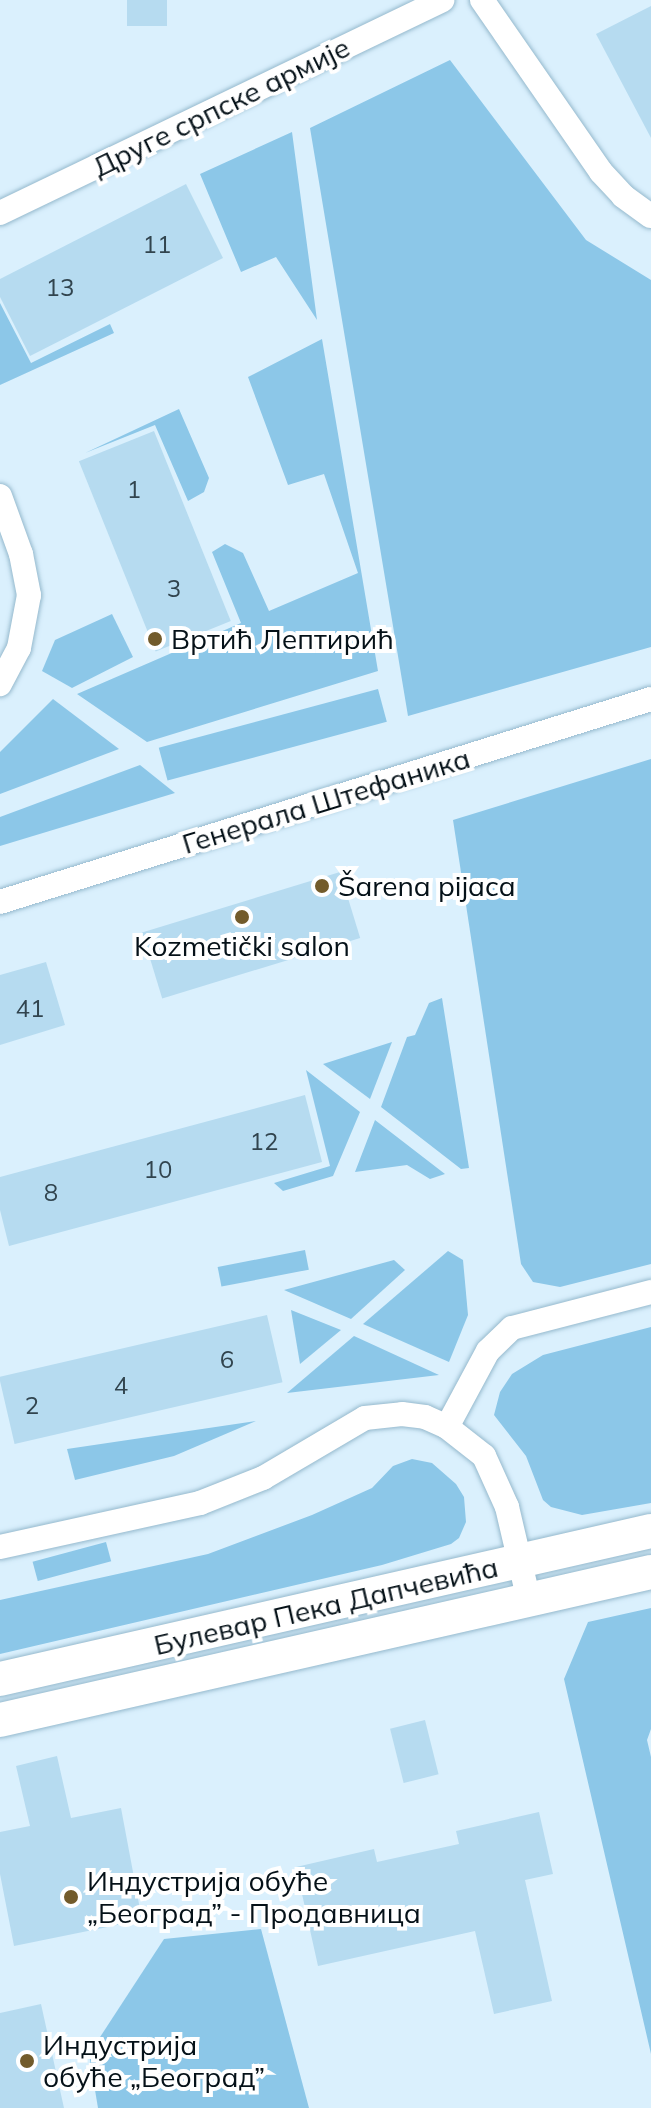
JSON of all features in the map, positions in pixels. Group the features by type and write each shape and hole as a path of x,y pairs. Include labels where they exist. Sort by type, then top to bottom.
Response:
{"street":[{"name":"Друге српске армије","path":"0,213 442,0"},
{"path":"482,0 601,172 623,196 651,216"},
{"path":"0,496 21,554 29,595 19,648 0,684"},
{"name":"Генерала Штефаника","path":"0,902 651,699"},
{"path":"447,1427 488,1351 512,1328 651,1292"},
{"path":"0,1547 200,1503 263,1478 365,1418 402,1414 425,1417 447,1427 484,1456 507,1507 529,1601"},
{"name":"Булевар Пека Дапчевића","path":"0,1679 651,1531"},
{"name":"Булевар Пека Дапчевића","path":"0,1720 651,1572"}],"shaded area":[{"path":"450,60 586,240 651,280 651,647 408,716 310,128"},
{"path":"292,132 317,320 276,257 241,272 200,174"},
{"path":"0,303 31,363 110,324 114,333 0,385"},
{"path":"322,339 378,671 147,742 77,694 241,623 212,552 225,544 243,553 269,611 358,573 324,474 288,485 248,377"},
{"path":"179,409 209,478 204,492 188,501 155,425 85,453"},
{"path":"112,614 133,657 72,688 42,671 55,640"},
{"path":"378,689 387,722 168,781 159,748"},
{"path":"53,699 119,749 0,794 0,752"},
{"path":"651,759 651,1264 560,1287 533,1282 521,1264 453,820"},
{"path":"140,765 175,793 0,846 0,817"},
{"path":"442,998 469,1168 461,1169 381,1107 407,1037 415,1035 429,1003"},
{"path":"392,1042 370,1099 323,1064"},
{"path":"306,1070 360,1112 333,1176 283,1191 274,1183 330,1166"},
{"path":"375,1120 445,1174 430,1179 407,1165 355,1172"},
{"path":"305,1250 309,1270 221,1287 218,1267"},
{"path":"448,1251 463,1260 468,1315 449,1362 363,1324"},
{"path":"394,1260 405,1270 351,1319 284,1290"},
{"path":"291,1310 341,1330 300,1364"},
{"path":"651,1327 651,1503 582,1515 551,1507 543,1500 526,1456 494,1415 500,1392 512,1374 543,1355"},
{"path":"354,1336 439,1375 287,1393"},
{"path":"256,1421 174,1456 75,1480 67,1449"},
{"path":"412,1459 432,1463 456,1484 464,1497 466,1522 459,1538 451,1544 382,1565 0,1654 0,1600 208,1554 312,1515 372,1488 393,1466"},
{"path":"106,1542 111,1561 38,1581 33,1562"},
{"path":"651,1608 651,1729 647,1740 651,1757 651,2054 564,1679 588,1622"},
{"path":"261,1929 309,2108 98,2108 89,2054 164,1939"}],"building":[{"path":"127,0 167,0 167,26 127,26"},
{"path":"651,6 651,138 596,34"},
{"path":"186,184 223,258 30,356 0,297 0,279"},
{"path":"154,431 231,621 156,651 79,461"},
{"path":"340,872 360,938 162,999 142,933"},
{"path":"46,962 65,1025 0,1045 0,975"},
{"path":"305,1095 322,1162 9,1246 0,1210 0,1177"},
{"path":"267,1315 283,1382 15,1444 0,1377"},
{"path":"425,1720 439,1774 404,1783 390,1729"},
{"name":"Индустрија обуће „Београд” - Продавница","path":"57,1756 71,1818 121,1808 142,1920 14,1946 0,1874 0,1832 30,1826 16,1766"},
{"path":"539,1812 553,1874 525,1880 552,2001 494,2014 475,1931 318,1966 296,1867 374,1849 377,1862 459,1844 456,1831"},
{"name":"Индустрија обуће „Београд”","path":"41,2004 64,2108 0,2108 0,2013"}],"place":[{"name":"Вртић Лептирић","path":"155,639"},
{"name":"Šarena pijaca","path":"322,886"},
{"name":"Kozmetički salon","path":"242,917"},
{"name":"Индустрија обуће „Београд” - Продавница","path":"71,1897"},
{"name":"Индустрија обуће „Београд”","path":"27,2061"}]}
